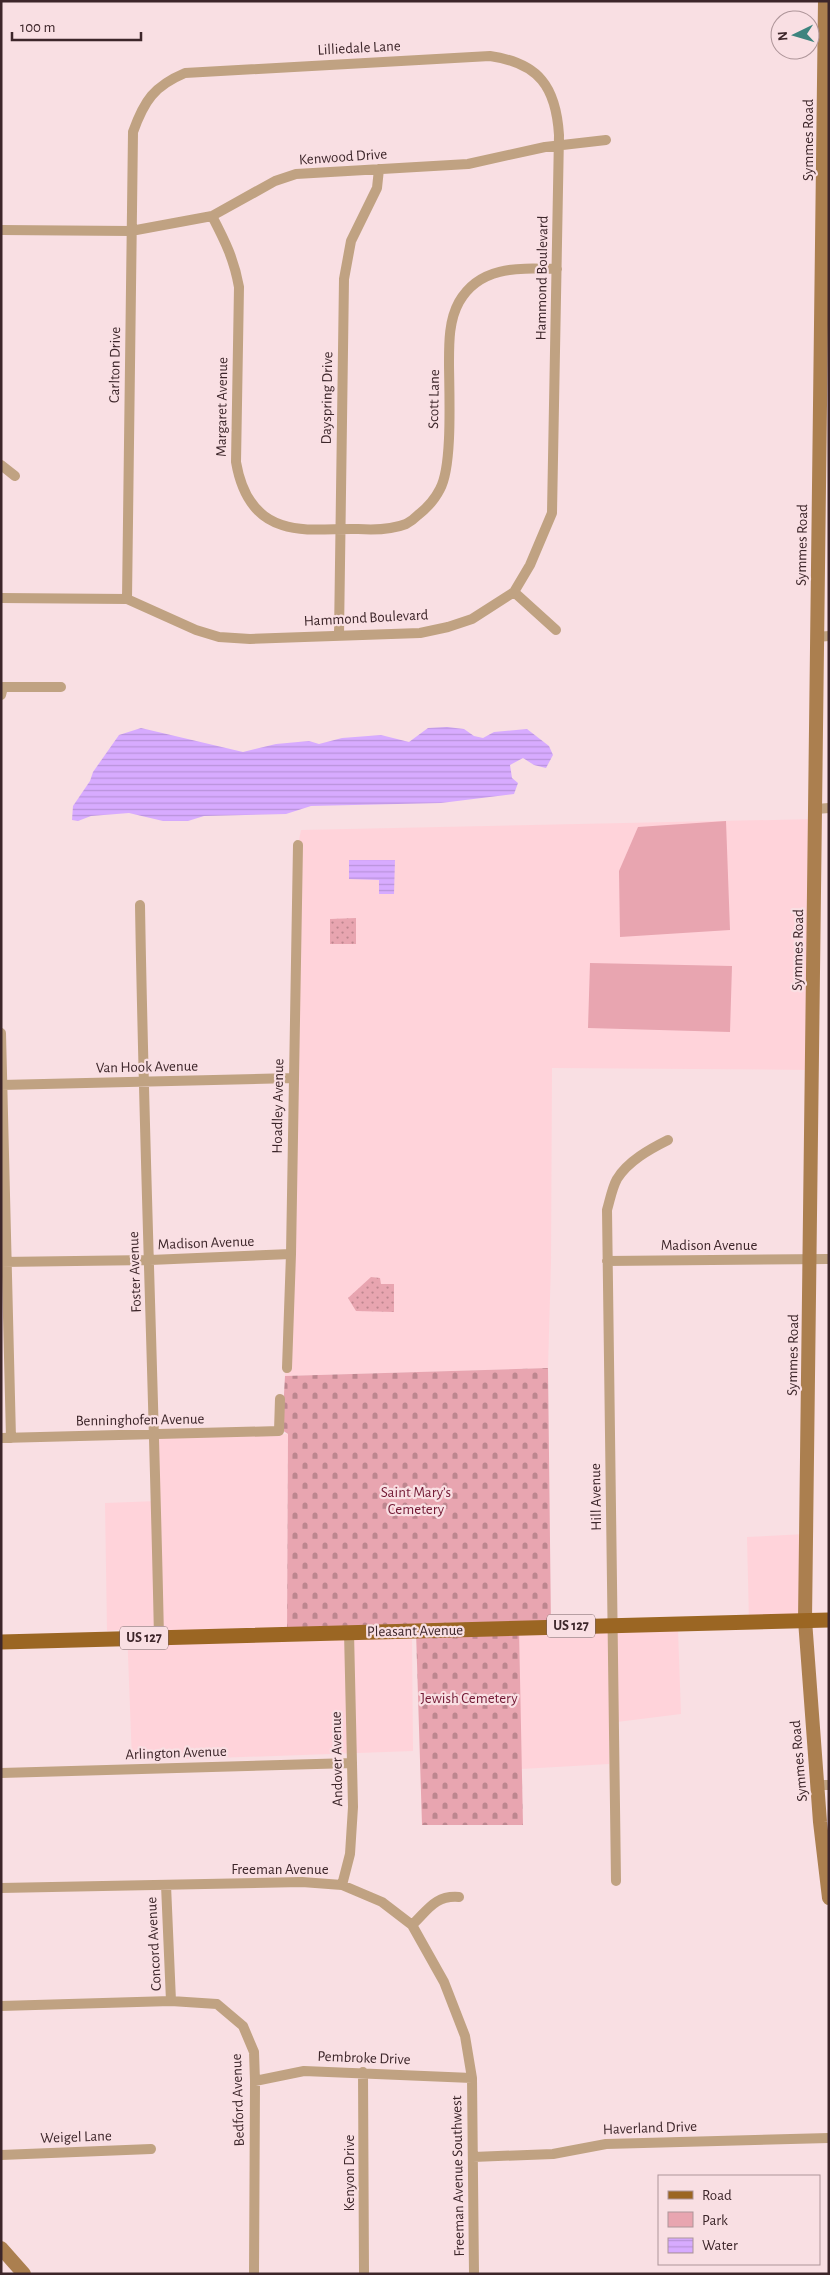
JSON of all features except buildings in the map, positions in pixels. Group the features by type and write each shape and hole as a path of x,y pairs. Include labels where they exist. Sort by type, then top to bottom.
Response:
{"main road":[{"name":"Symmes Road","path":"825,1 826,229 822,808 811,1259 805,1620 823,1785 829,1898"},
{"name":"Pleasant Avenue","path":"1,1642 613,1624 829,1620"},
{"path":"1,2248 24,2274"}],"street":[{"name":"Lilliedale Lane","path":"133,132 139,115 151,95 167,81 185,73 490,56 506,58 526,66 541,77 552,96 558,116 559,144"},
{"name":"Carlton Drive","path":"127,599 133,132"},
{"name":"Kenwood Drive","path":"1,230 131,231 212,216 275,181 296,174 468,164 559,144 606,140"},
{"name":"Hammond Boulevard","path":"1,598 127,599 196,630 219,637 250,639 420,633 448,628 472,619 514,592 530,565 552,513 559,144"},
{"name":"Dayspring Drive","path":"339,635 345,269 351,241 377,188 379,169"},
{"name":"Margaret Avenue","path":"212,216 227,244 235,266 239,287 236,462 238,476 246,497 266,517 292,529 340,528"},
{"name":"Scott Lane","path":"340,528 378,530 407,524 427,508 441,488 448,456 449,344 452,320 459,302 474,285 493,272 517,268 557,269"},
{"path":"1,465 15,476"},
{"path":"514,592 556,630"},
{"path":"1,694 2,687 61,687"},
{"name":"Hoadley Avenue","path":"287,1368 291,1254 298,845"},
{"name":"Foster Avenue","path":"140,905 143,1082 150,1260 159,1638"},
{"path":"1,1034 6,1438"},
{"name":"Van Hook Avenue","path":"2,1085 293,1078"},
{"name":"Hill Avenue","path":"616,1881 607,1210 617,1179 642,1155 668,1140"},
{"name":"Madison Avenue","path":"3,1262 150,1260 291,1254"},
{"name":"Madison Avenue","path":"608,1261 829,1259"},
{"name":"Benninghofen Avenue","path":"6,1438 154,1436 279,1431 280,1399"},
{"name":"Andover Avenue","path":"342,1885 350,1854 354,1806 349,1632"},
{"name":"Arlington Avenue","path":"1,1773 352,1763"},
{"name":"Freeman Avenue","path":"1,1888 302,1882 342,1885 382,1902 412,1925 444,1982 464,2036 472,2078"},
{"name":"Concord Avenue","path":"166,1885 171,2002"},
{"path":"412,1925 438,1899 449,1896 459,1897"},
{"name":"Bedford Avenue","path":"1,2006 171,2002 217,2004 243,2026 254,2052 254,2274"},
{"name":"Pembroke Drive","path":"255,2081 304,2071 472,2078"},
{"name":"Kenyon Drive","path":"363,2072 364,2274"},
{"name":"Freeman Avenue Southwest","path":"472,2078 474,2274"},
{"name":"Haverland Drive","path":"473,2157 553,2154 606,2144 829,2138"},
{"name":"Weigel Lane","path":"1,2155 151,2149"}],"shaded area":[{"path":"816,819 813,1070 552,1068 551,1262 548,1368 285,1376 291,1254 298,845 301,830"},
{"path":"288,1434 287,1642 412,1637 413,1751 132,1761 127,1629 107,1631 105,1503 158,1501 156,1438"},
{"path":"806,1534 805,1620 749,1622 747,1537"},
{"path":"678,1630 681,1714 609,1723 609,1764 521,1769 519,1634"}],"green space":[{"path":"726,821 730,930 620,937 619,871 638,827"},
{"path":"356,918 356,944 330,944 330,919"},
{"path":"590,963 732,966 730,1032 588,1028"},
{"path":"371,1277 380,1278 381,1284 394,1284 394,1312 356,1311 348,1298"},
{"name":"Saint Mary’s Cemetery","path":"548,1368 551,1627 519,1628 523,1825 422,1825 416,1631 287,1634 288,1434 282,1430 285,1376"}],"water":[{"path":"447,727 464,729 474,736 483,738 494,732 527,729 549,746 553,755 546,768 534,765 523,758 510,765 512,778 518,783 514,794 441,803 311,806 286,814 204,816 188,821 163,821 129,813 91,816 78,821 72,820 73,806 90,781 93,772 119,735 141,728 243,752 276,744 309,741 319,744 342,738 381,735 409,742 428,728"},
{"path":"349,860 395,860 394,894 379,894 379,880 349,879"}],"park label":[{"name":"Jewish Cemetery","path":"469,1698"}]}
